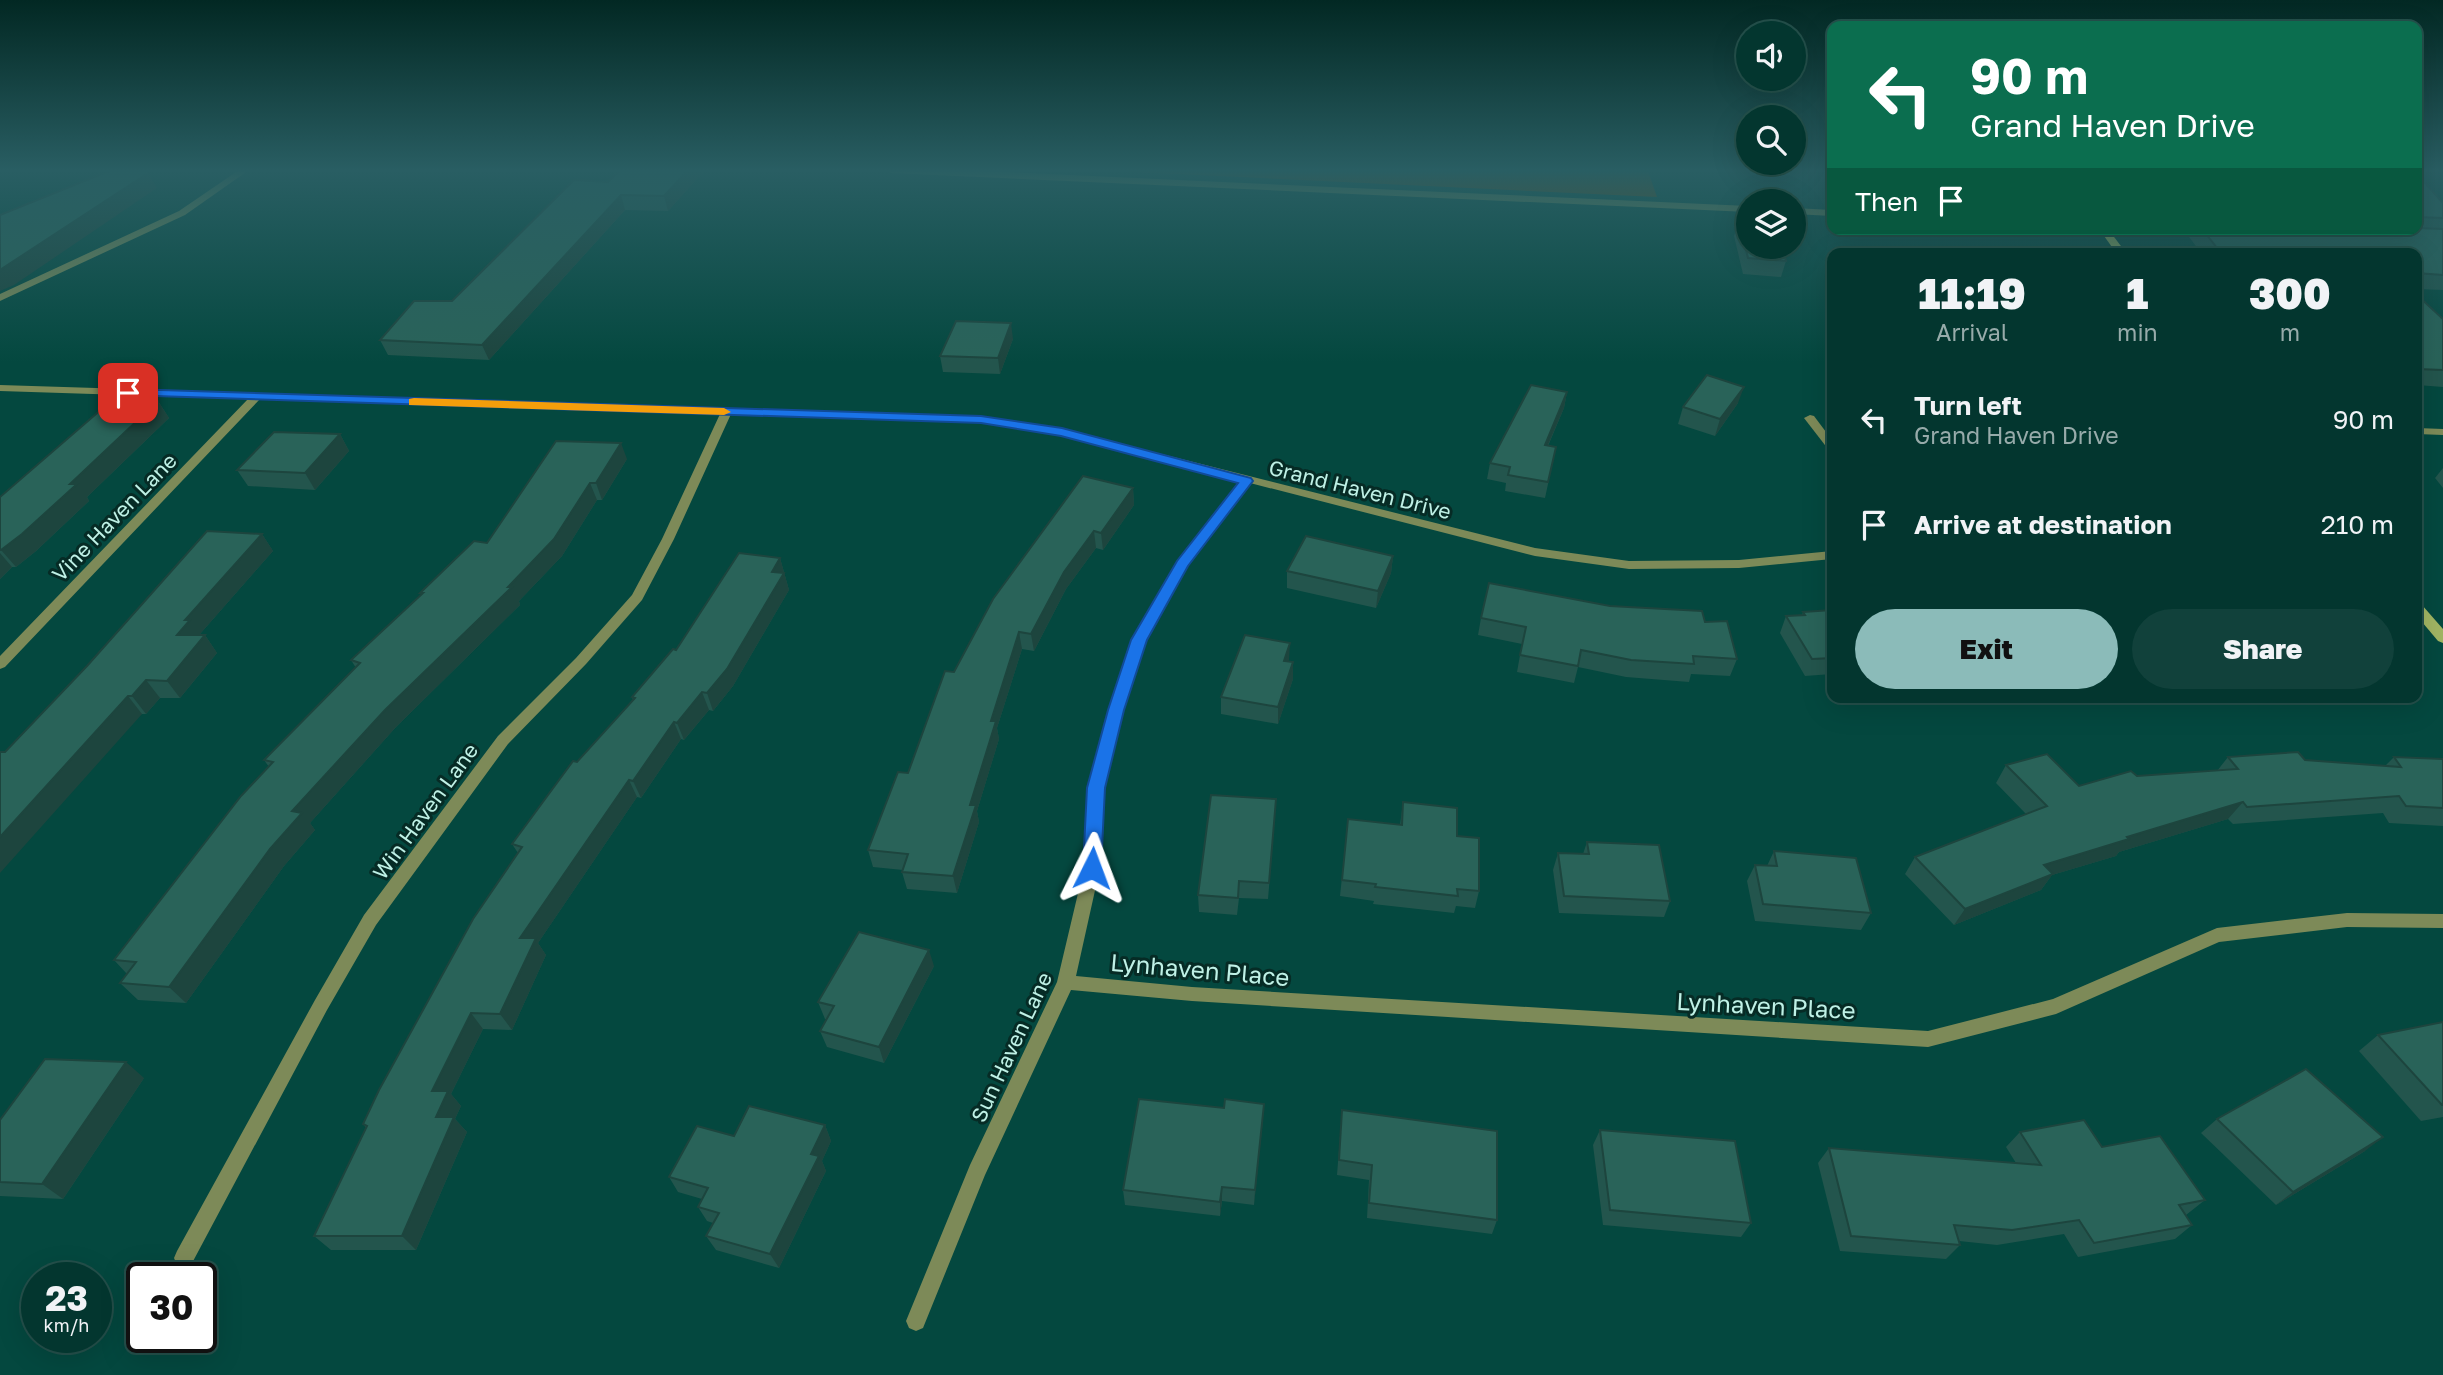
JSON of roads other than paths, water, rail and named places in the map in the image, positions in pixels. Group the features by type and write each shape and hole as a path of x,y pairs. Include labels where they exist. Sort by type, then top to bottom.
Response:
{"main road":[{"path":"2422,614 2443,638"}],"street":[{"path":"0,298 137,234"},
{"name":"Grand Haven Drive","path":"0,388 981,419 1062,432 1246,481 1535,552 1629,565 1739,564 1827,555"},
{"name":"Vine Haven Lane","path":"0,664 256,397"},
{"name":"Win Haven Lane","path":"184,1258 370,920 503,740 581,661 636,597 667,539 727,412"},
{"path":"1810,418 1827,440"},
{"path":"2422,431 2443,432"},
{"name":"Sun Haven Lane","path":"916,1321 977,1171 1066,982 1092,868 1096,788 1116,710 1139,640 1182,564 1246,481"},
{"name":"Lynhaven Place","path":"1066,982 1192,994 1928,1039 2056,1006 2217,935 2347,920 2443,921"}]}
